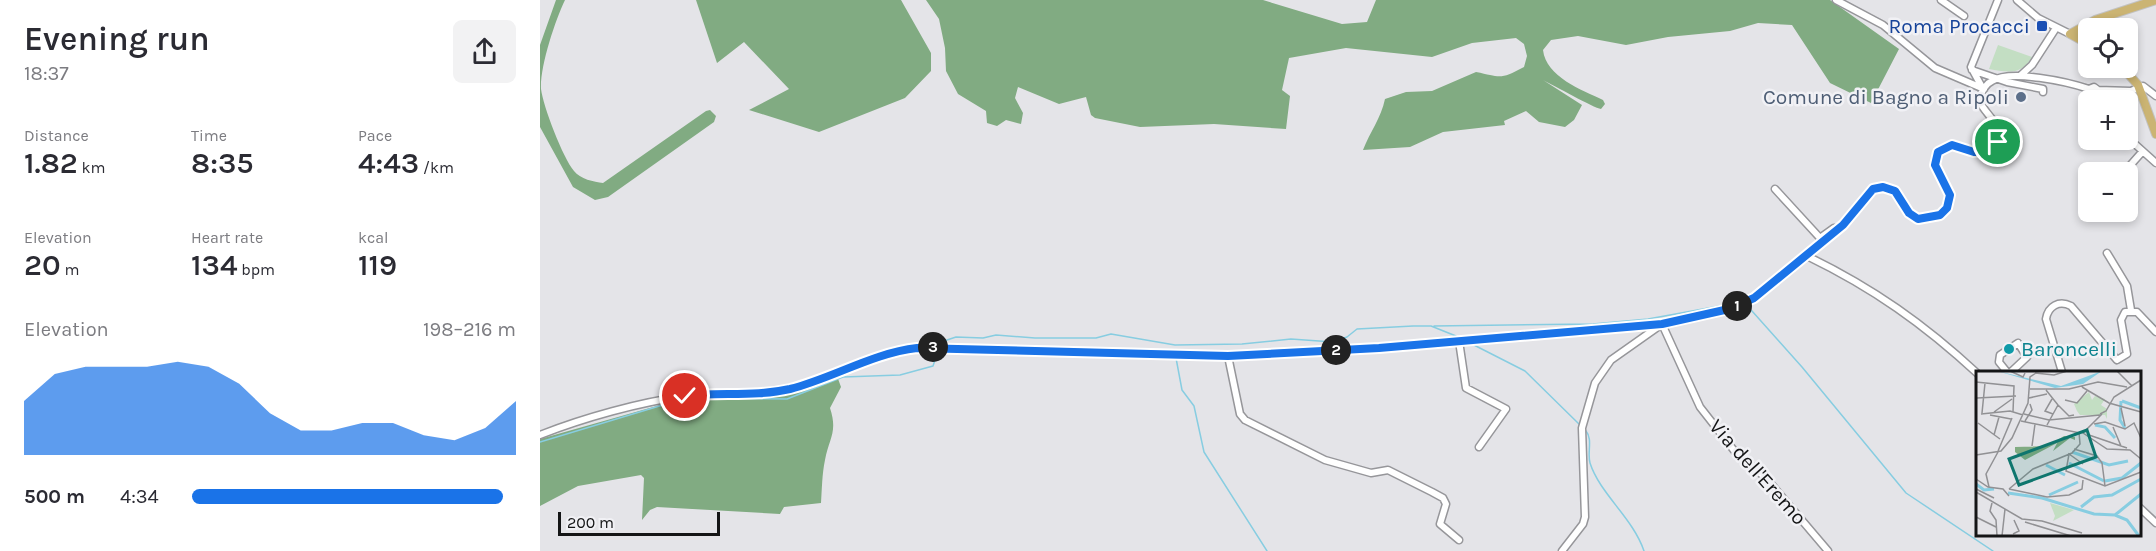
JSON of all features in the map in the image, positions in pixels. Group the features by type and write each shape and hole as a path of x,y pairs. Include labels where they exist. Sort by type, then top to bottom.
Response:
{"main road":[{"path":"2078,38 2070,34 2086,24 2156,0"},
{"path":"2131,78 2140,88 2156,134"}],"street":[{"path":"1836,0 1883,25 1935,68 1984,89"},
{"path":"1941,0 1964,16"},
{"path":"1984,89 1971,70 1971,63 1998,0"},
{"path":"2017,0 2038,18 2070,34"},
{"path":"2020,75 2032,65 2056,28"},
{"path":"1971,70 1997,79 2043,89 2043,92"},
{"path":"540,435 624,410 685,396 710,393 746,395 791,388 908,349 940,347 1168,356 1228,356 1379,348 1662,324 1743,304 1805,258 1843,225 1867,194 1879,187 1895,191 1909,213 1918,219 1932,218 1942,214 1948,205 1950,195 1935,165 1938,152 1952,145 1974,152 1987,152 1995,147 2000,138 1999,127 1980,103 1984,89 1997,79 2020,75 2089,89 2093,87 2098,90"},
{"path":"2135,90 2143,86 2156,96"},
{"path":"2138,148 2156,163"},
{"path":"2133,162 2142,152"},
{"path":"1775,189 1820,238 1836,226 1843,225"},
{"path":"2108,253 2127,286 2132,310"},
{"path":"1805,258 1847,275 1907,312 1976,373"},
{"path":"2062,371 2046,319 2051,308 2060,303 2071,306 2117,360 2127,354 2121,319 2123,313 2132,310 2137,312 2156,333"},
{"path":"1562,551 1585,518 1582,428 1595,383 1611,360 1662,324"},
{"name":"Via dell'Eremo","path":"1662,324 1700,407 1736,453 1766,478 1828,551"},
{"path":"1459,340 1466,388 1506,409 1479,447"},
{"path":"2008,371 1999,362 2000,355 2018,343 2027,357 2010,371"},
{"path":"1228,356 1240,414 1245,420 1325,460 1371,473 1388,470 1443,498 1446,504 1440,524 1459,540"},
{"path":"2141,510 2156,523"}],"green space":[{"path":"556,0 565,0 549,44 541,89 559,144 574,171 580,176 603,183 706,111 710,110 716,116 714,122 608,197 595,200 573,187 540,127 540,45"},
{"path":"696,0 901,0 931,53 931,71 905,98 819,132 749,110 789,89 744,42 717,63"},
{"path":"926,0 1263,0 1342,24 1367,22 1376,0 1830,0 1899,49 1871,103 1830,83 1792,25 1758,23 1730,31 1668,37 1626,45 1578,36 1551,40 1543,50 1551,68 1566,81 1603,100 1605,104 1601,109 1543,80 1582,105 1574,120 1565,127 1539,122 1526,111 1504,121 1505,125 1443,132 1410,147 1363,150 1385,99 1406,92 1432,91 1476,72 1505,76 1524,67 1527,56 1524,44 1516,38 1472,43 1432,57 1346,48 1289,58 1282,90 1290,96 1286,129 1214,124 1140,127 1095,118 1091,115 1086,97 1059,104 1018,87 1015,98 1023,113 1021,124 1006,120 997,126 987,123 986,111 958,94 946,71 945,48 939,19"},
{"path":"1998,45 2032,57 2018,70 2008,72 1989,69"},
{"path":"837,376 841,387 830,408 833,429 824,465 821,503 784,507 780,514 657,507 650,510 642,520 644,478 641,475 578,486 540,506 540,439 671,402 719,396 778,396"}],"waterway":[{"path":"1434,326 1593,324 1648,319 1736,303"},
{"path":"1743,306 1752,311 1802,367 1906,493 1993,551"},
{"path":"939,346 941,342 956,337 983,338 996,335 1035,338 1096,338 1111,334 1175,345 1242,344 1291,339 1333,342 1347,337 1357,329 1413,326 1431,326 1456,336"},
{"path":"1470,343 1525,371 1580,425"},
{"path":"540,442 666,404 712,398 787,399 843,377 900,375 933,366 938,351"},
{"path":"1176,358 1182,390 1194,406 1204,452 1267,551"},
{"path":"1586,431 1589,438 1590,463 1595,474 1632,528 1644,551"}],"place":[{"name":"Roma Procacci","path":"2042,26"},
{"name":"Comune di Bagno a Ripoli","path":"2021,97"},
{"name":"Baroncelli","path":"2009,349"}],"route":[{"path":"685,396 710,393 763,394 805,384 890,354 917,348 1228,356 1379,348 1662,324 1729,309 1754,298 1843,225 1873,189 1883,187 1895,191 1902,198 1909,213 1918,219 1942,214 1948,205 1950,195 1949,188 1935,165 1938,152 1952,145 1978,153 1987,152 1998,142"}]}
